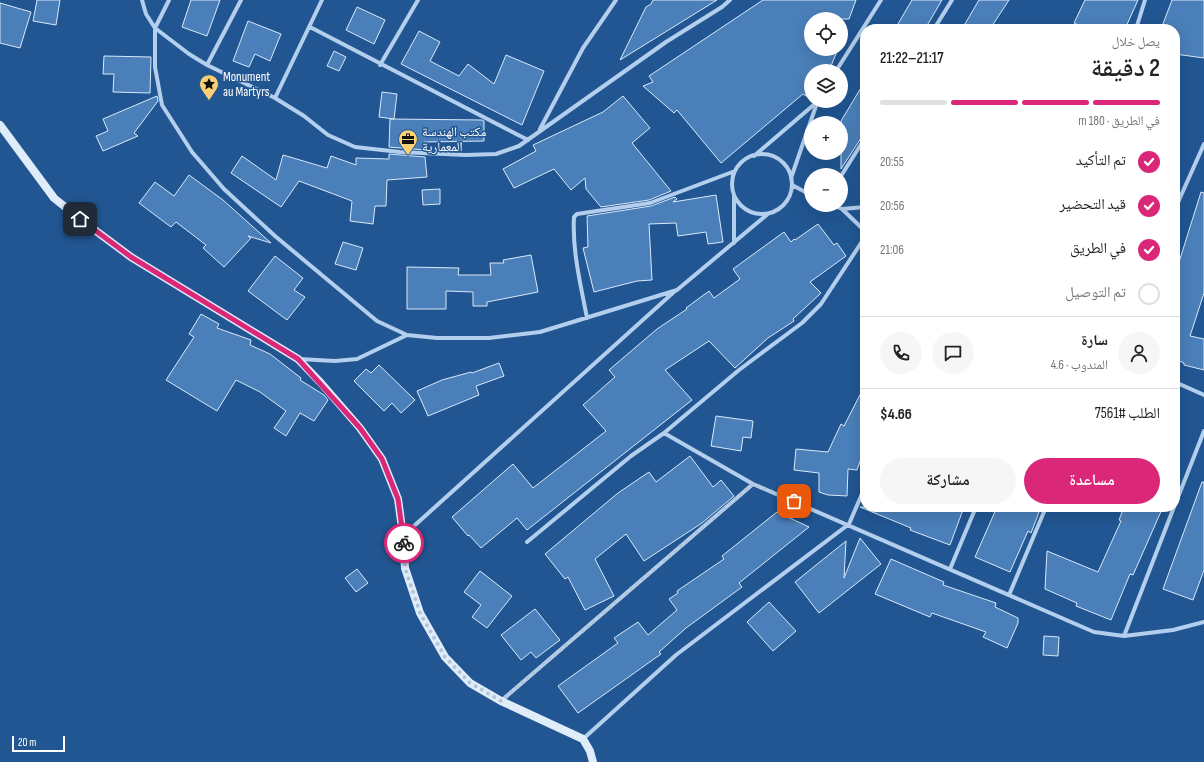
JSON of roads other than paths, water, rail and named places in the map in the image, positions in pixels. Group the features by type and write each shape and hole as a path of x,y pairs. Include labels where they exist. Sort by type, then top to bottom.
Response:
{"main road":[{"path":"0,125 54,198 80,219 131,257 298,359 355,422 382,459 398,499 403,536 405,568 420,613 445,657 470,683 501,701 583,739 590,751 593,762"}],"street":[{"path":"142,0 146,14 155,28 189,54 207,65 275,98 304,116 328,135 355,147 400,152 466,155 496,154 519,146 538,131 666,42 722,8 730,0"},
{"path":"169,0 155,28 155,67 162,105 192,152 224,189 275,236 377,321 407,335 437,338 489,338 540,332 677,290"},
{"path":"207,65 241,0"},
{"path":"275,98 322,0"},
{"path":"380,65 418,0"},
{"path":"538,131 583,48 616,0"},
{"path":"866,24 881,0"},
{"path":"937,24 952,0"},
{"path":"1138,24 1145,0"},
{"path":"310,27 380,65 528,140"},
{"path":"840,64 860,33"},
{"path":"734,243 734,196 732,183 735,171 740,164 754,156 810,108"},
{"path":"791,178 815,108"},
{"path":"1180,198 1204,144"},
{"path":"846,168 860,146"},
{"path":"403,536 677,290 769,213 782,206 787,200 792,185 791,178 786,167 777,159 766,155 754,156"},
{"path":"587,318 579,273 574,225 574,217 577,214 650,203 735,171"},
{"path":"792,185 804,191"},
{"path":"734,196 744,209 752,213 769,213"},
{"path":"848,208 860,207"},
{"path":"845,212 860,226"},
{"path":"527,542 631,456 664,433 739,370 802,323 821,304 860,245"},
{"path":"298,359 335,361 357,359 407,335"},
{"path":"1180,384 1204,395"},
{"path":"1180,493 1204,431"},
{"path":"664,433 753,484 849,524 1094,632 1124,636 1173,630 1204,622"},
{"path":"501,701 753,484"},
{"path":"583,739 676,656 849,524 860,499"},
{"path":"950,569 974,512"},
{"path":"1009,595 1044,512"},
{"path":"1124,636 1173,512"}],"place":[{"name":"Monument au Martyrs","path":"209,101"},
{"name":"مكتب الهندسة المعمارية","path":"408,156"}]}
